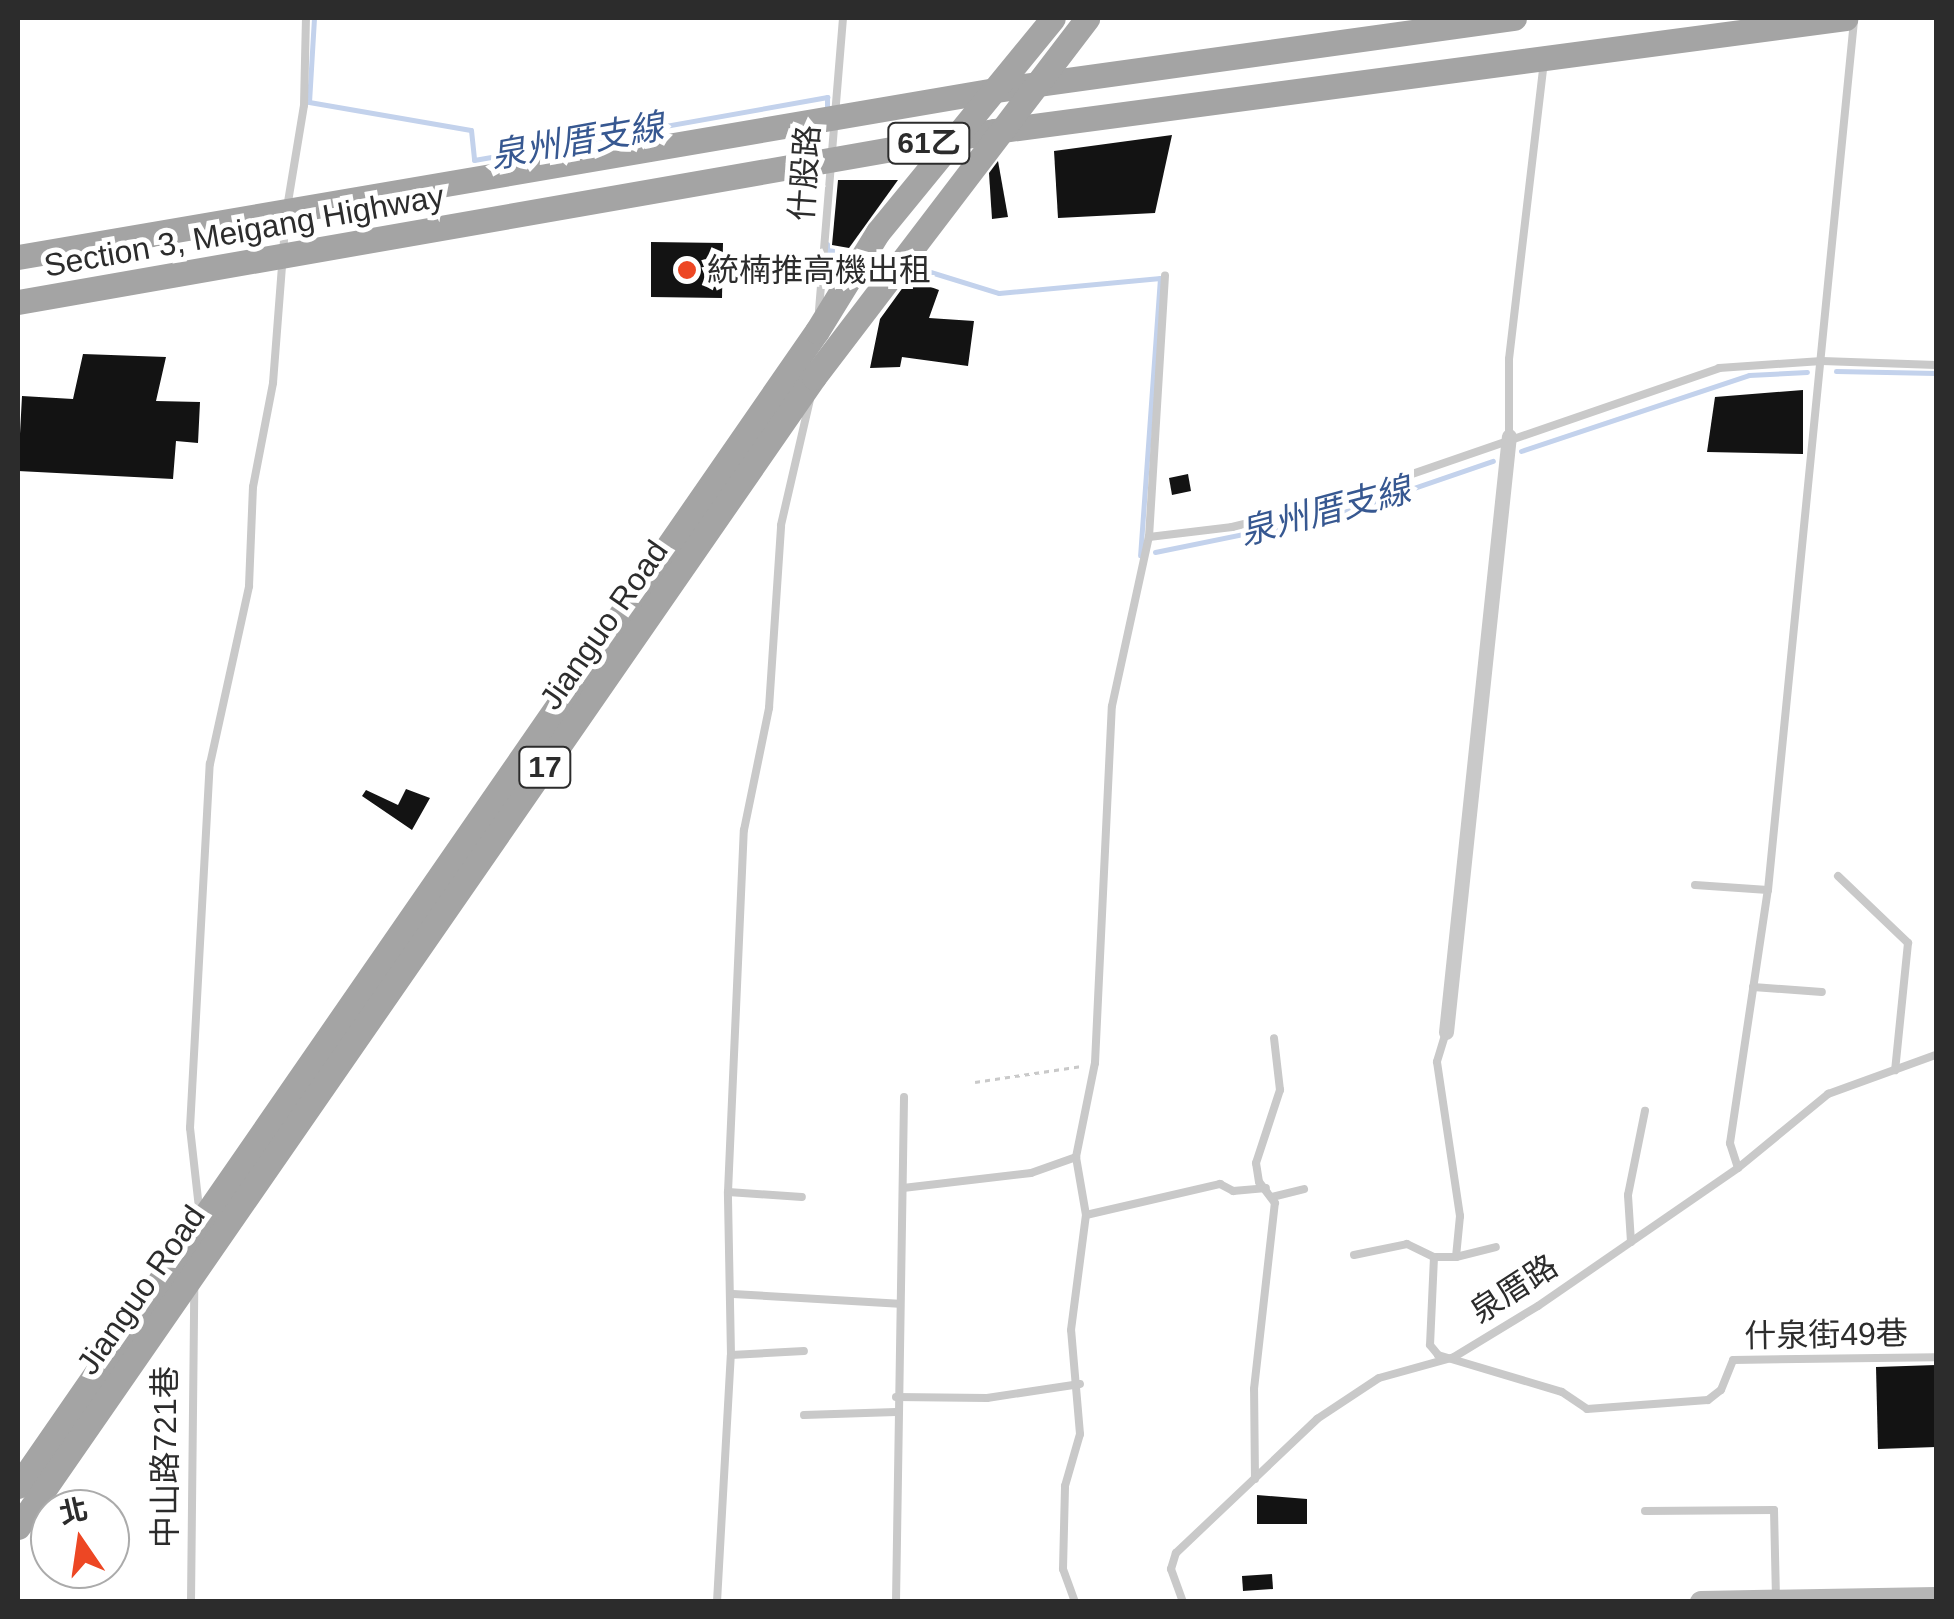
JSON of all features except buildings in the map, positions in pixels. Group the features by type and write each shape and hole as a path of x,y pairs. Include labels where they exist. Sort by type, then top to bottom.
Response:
{"main road":[{"name":"Jianguo Road","path":"18,1486 817,331 878,232 1053,18"},
{"name":"Jianguo Road","path":"18,1526 814,377 995,131 1087,18"},
{"name":"Section 3, Meigang Highway","path":"18,257 286,222 833,116 1034,83 1514,18"},
{"name":"Section 3, Meigang Highway","path":"18,302 287,258 995,131 1850,18"}],"street":[{"path":"1446,1032 1509,436"},
{"path":"1701,1602 1936,1598"}],"lane":[{"path":"206,1254 190,1111 210,764 248,586 254,487 287,258 286,222 304,105 306,18"},
{"name":"什股路","path":"718,1602 731,1355 733,1294 728,1192 744,830 769,708 780,525 814,377 843,18"},
{"path":"1738,1168 1730,1143 1768,890 1822,361 1850,18"},
{"path":"1509,436 1509,359 1545,56"},
{"path":"1075,1602 1063,1569 1064,1502 1080,1434 1080,1384 1070,1330 1086,1215 1076,1156 1095,1063 1112,706 1150,537 1165,275"},
{"path":"1150,537 1232,527 1326,504 1509,436 1719,368 1822,361 1936,365"},
{"path":"1838,876 1908,943 1895,1070"},
{"path":"1695,885 1768,890"},
{"path":"1753,986 1822,992"},
{"path":"1446,1032 1436,1062 1460,1216 1456,1258"},
{"path":"1256,1479 1254,1389 1272,1197 1256,1163 1280,1090 1274,1038"},
{"name":"泉厝路","path":"1183,1602 1171,1569 1176,1553 1355,1392 1454,1357 1738,1168 1828,1094 1936,1056"},
{"path":"896,1602 896,1397 904,1097"},
{"path":"1631,1242 1628,1195 1646,1110"},
{"path":"903,1188 1031,1173 1076,1156"},
{"path":"1086,1215 1220,1184 1233,1191 1266,1188"},
{"path":"1272,1197 1304,1189"},
{"path":"728,1192 802,1197"},
{"path":"1354,1255 1407,1244 1434,1258 1456,1258 1496,1247"},
{"name":"中山路721巷","path":"191,1602 190,1304 206,1254"},
{"path":"1434,1258 1430,1345 1438,1355 1454,1357"},
{"path":"733,1294 899,1304"},
{"path":"731,1355 804,1352"},
{"name":"什泉街49巷","path":"1454,1357 1562,1392 1587,1409 1708,1400 1720,1390 1733,1360 1936,1357"},
{"path":"896,1397 987,1398 1080,1384"},
{"path":"804,1415 896,1412"},
{"path":"1645,1511 1774,1510 1776,1600"}],"path":[{"path":"975,1082 1032,1079 1095,1063"}],"waterway":[{"name":"泉州厝支線","path":"314,18 309,102 471,130 474,160 827,97 827,107"},
{"name":"泉州厝支線","path":"827,244 827,250 853,254"},
{"name":"泉州厝支線","path":"911,266 999,293 1160,278 1140,555"},
{"name":"泉州厝支線","path":"1836,371 1936,373"},
{"name":"泉州厝支線","path":"1521,451 1749,375 1807,372"},
{"name":"泉州厝支線","path":"1155,552 1332,516 1493,461"}],"place":[{"name":"統楠推高機出租","path":"687,270"}]}
